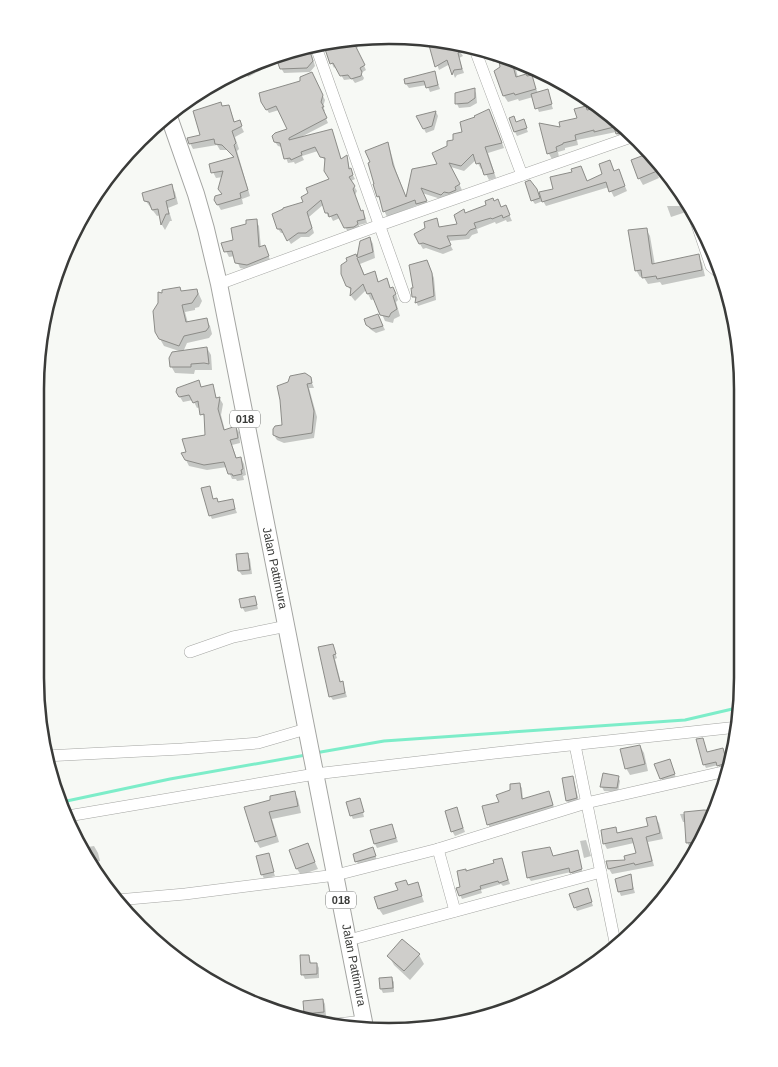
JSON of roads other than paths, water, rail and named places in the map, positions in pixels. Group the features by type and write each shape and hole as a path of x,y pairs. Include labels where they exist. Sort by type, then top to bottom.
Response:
{"main road":[{"name":"Jalan Pattimura","path":"171,122 198,203 219,284 365,1023"}],"street":[{"path":"318,51 405,297"},
{"path":"477,56 522,175"},
{"path":"219,284 627,139"},
{"path":"190,652 233,638 286,626"},
{"path":"72,815 315,774 730,728"},
{"path":"53,756 258,743 306,729"},
{"path":"575,745 615,940"},
{"path":"124,899 185,894 336,875 438,849 586,803 721,772"},
{"path":"438,849 455,911"},
{"path":"349,940 601,872"}],"waterway":[{"path":"315,753 384,741 685,720 733,709"},
{"path":"67,801 170,779 306,755"}]}
